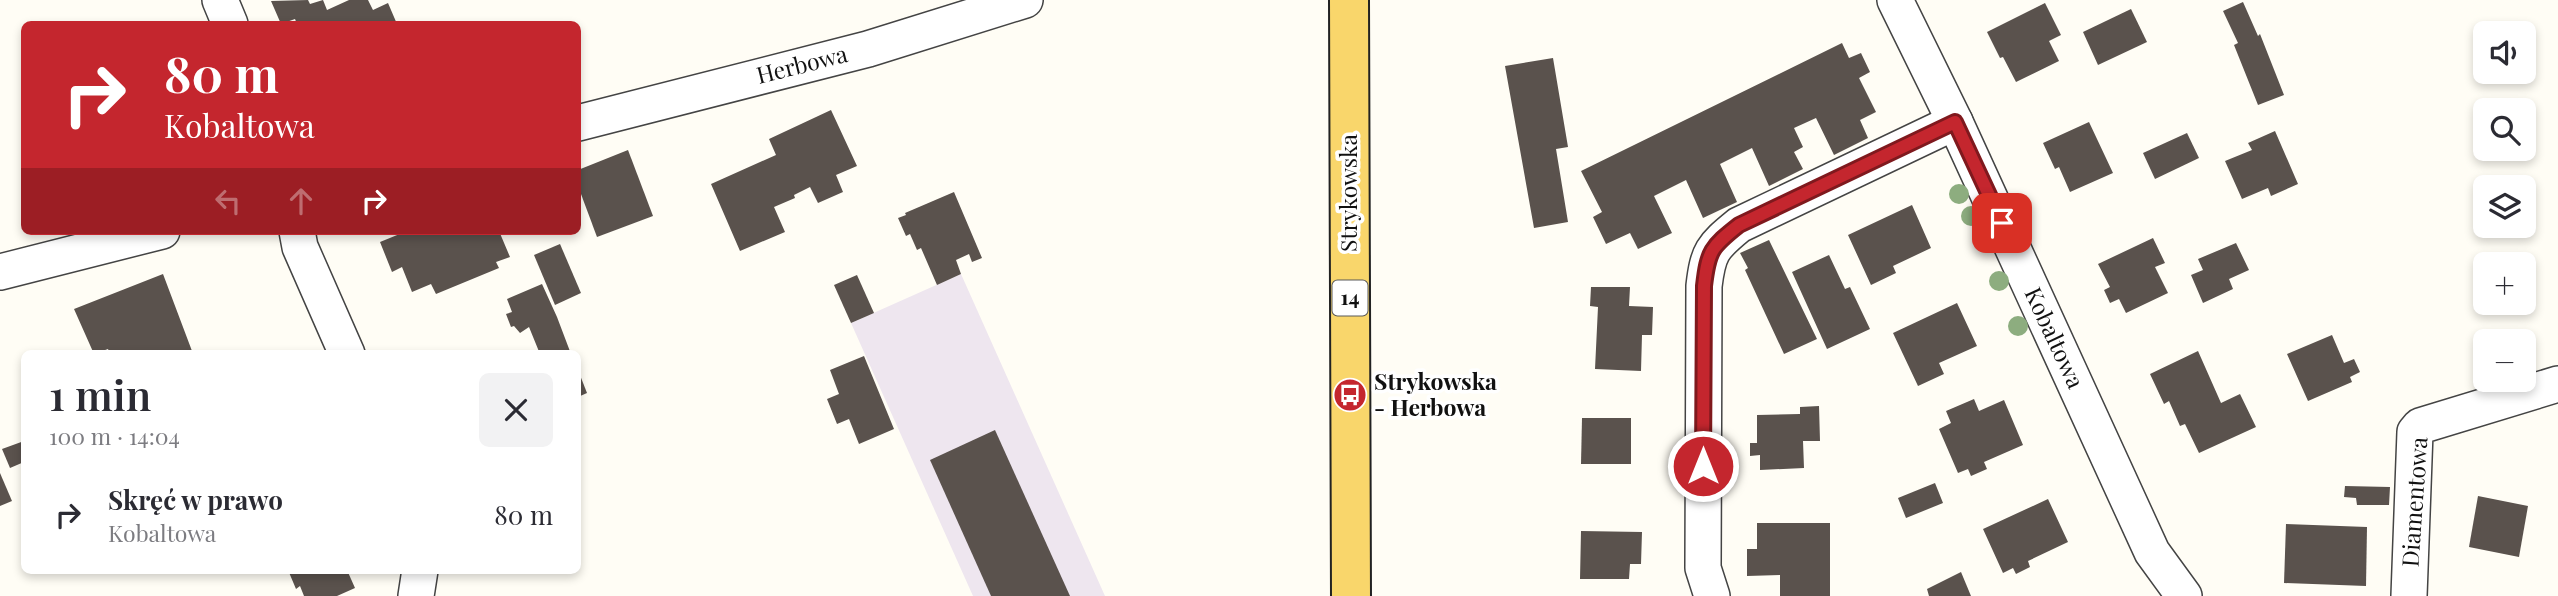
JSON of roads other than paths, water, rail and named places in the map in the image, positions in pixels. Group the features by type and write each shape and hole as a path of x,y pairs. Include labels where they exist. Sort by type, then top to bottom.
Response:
{"main road":[{"name":"Strykowska","path":"1349,0 1351,596"}],"street":[{"path":"220,0 229,21"},
{"name":"Herbowa","path":"581,122 868,49 1025,0"},
{"name":"Kobaltowa","path":"1895,0 1955,122 2152,552 2183,596"},
{"path":"1712,596 1703,568 1704,286 1707,259 1720,240 1739,225 1955,122"},
{"path":"0,272 146,235"},
{"path":"298,235 300,247 345,350"},
{"name":"Diamentowa","path":"2409,596 2415,432 2420,426 2558,384"},
{"path":"416,596 419,574"}],"place":[{"name":"Strykowska - Herbowa","path":"1350,395"}]}
